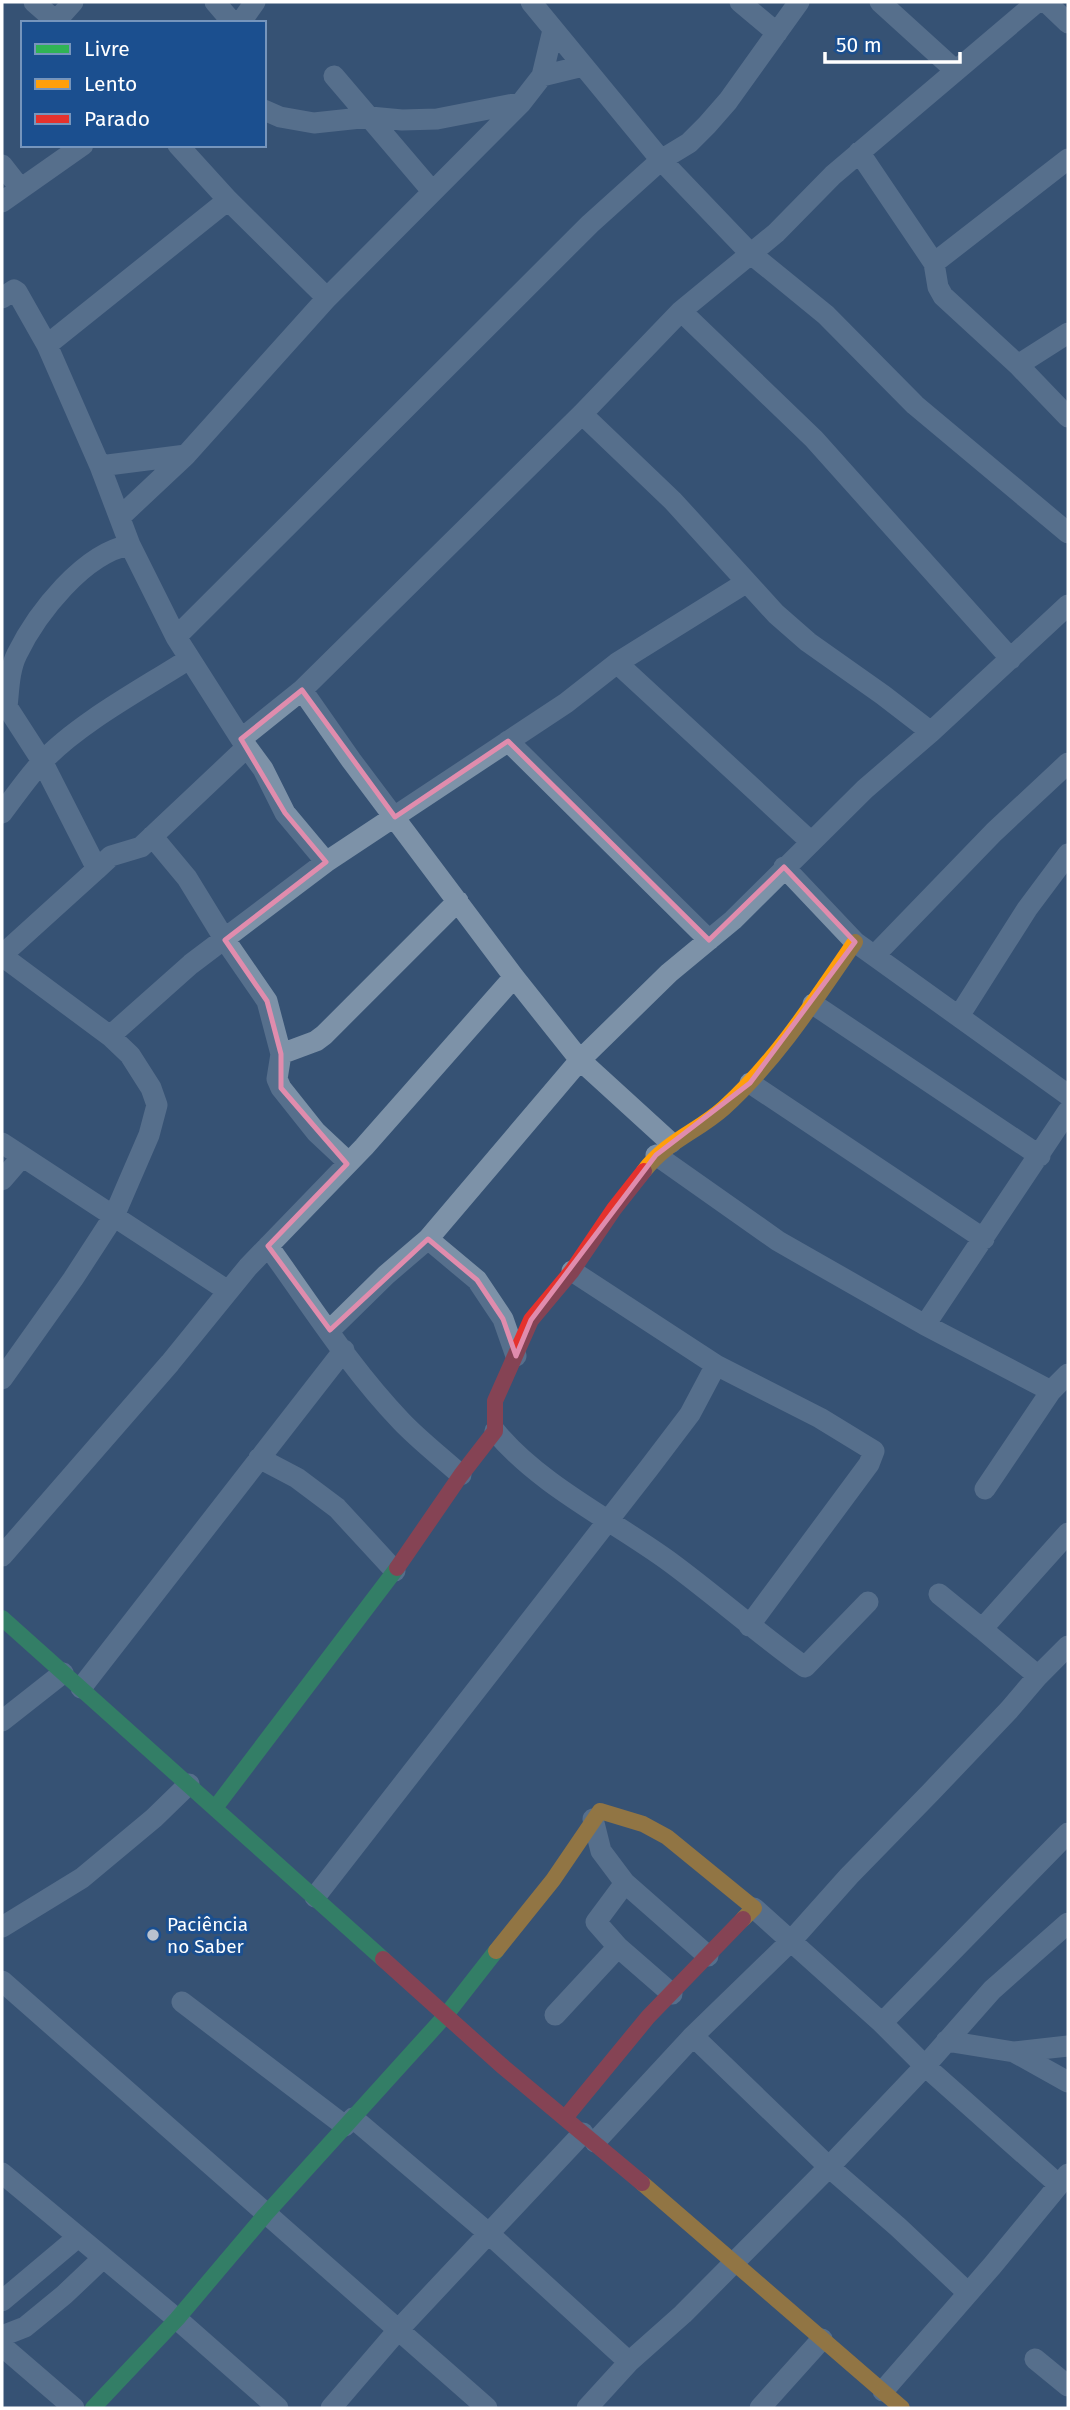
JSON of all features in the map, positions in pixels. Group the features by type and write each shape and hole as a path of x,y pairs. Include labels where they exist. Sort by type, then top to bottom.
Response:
{"street":[{"path":"34,2 56,21"},
{"path":"58,21 73,2"},
{"path":"215,2 231,21"},
{"path":"241,21 255,2"},
{"path":"531,2 661,160 750,254 826,315 915,405 1068,534"},
{"path":"740,2 777,33"},
{"path":"176,637 590,224 661,160 689,142 707,125 799,2"},
{"path":"880,2 956,71"},
{"path":"2,1379 114,1216 149,1135 157,1105 151,1088 130,1055 110,1036 2,955 111,856 141,847 582,414 681,311 776,233 859,152 1037,2"},
{"path":"1045,2 1068,23"},
{"path":"120,517 186,455 327,298 521,103 542,76 553,30"},
{"path":"542,76 583,66"},
{"path":"334,76 432,191"},
{"path":"266,111 281,117 314,123 370,117 437,119 521,103"},
{"path":"2,202 80,147"},
{"path":"180,147 228,200 327,298"},
{"path":"859,152 934,263 938,286 943,296 1018,365 1068,417"},
{"path":"934,263 1068,159"},
{"path":"2,165 20,188"},
{"path":"47,345 228,200"},
{"path":"3,294 14,290 20,295 47,345 100,466 130,545 176,637 263,769 285,814 326,862"},
{"path":"681,311 814,439 1010,659"},
{"path":"1018,365 1068,333"},
{"path":"582,414 673,501 776,614 808,642 930,732"},
{"path":"100,466 186,455"},
{"path":"97,869 42,761 4,703 16,656 44,611 64,588 100,556 116,547 130,545"},
{"path":"110,1036 191,964 326,862 566,703 617,663 747,582"},
{"path":"330,1330 428,1238 580,1060 669,973 733,920 864,789 1068,605"},
{"path":"2,813 42,761 80,730 189,659"},
{"path":"617,663 810,841"},
{"path":"302,690 514,976 580,1060 663,1149 778,1241 925,1325 1051,1391"},
{"path":"508,741 709,940"},
{"path":"874,955 994,832 1068,763"},
{"path":"152,836 187,878 267,1002 281,1054 277,1079 281,1088 316,1132 348,1162"},
{"path":"959,1016 1027,909 1068,854"},
{"path":"784,867 855,942 959,1016 1064,1084"},
{"path":"281,1054 316,1041 324,1035 458,901"},
{"path":"215,1808 395,1571 495,1431 495,1401 531,1320 572,1271 614,1209 663,1149 722,1111 750,1083 813,1004 855,942"},
{"path":"2,1556 170,1363 228,1291 364,1147 514,976"},
{"path":"813,1004 1040,1156"},
{"path":"750,1083 984,1238"},
{"path":"925,1325 1068,1111"},
{"path":"2,1143 21,1158 228,1291"},
{"path":"2,1180 21,1158"},
{"path":"428,1238 477,1280 503,1319 516,1356"},
{"path":"268,1246 344,1350 402,1422 461,1475"},
{"path":"572,1271 716,1365 820,1418 874,1451 869,1464 749,1626"},
{"path":"81,1688 344,1350"},
{"path":"315,1897 690,1414 716,1365"},
{"path":"985,1489 1051,1391 1068,1374"},
{"path":"495,1431 520,1458 670,1563 806,1667 868,1602"},
{"path":"259,1458 298,1478 337,1507 395,1571"},
{"path":"982,1629 1068,1533"},
{"path":"939,1594 1038,1676"},
{"path":"2,1618 446,2015 902,2408"},
{"path":"331,2408 487,2232 589,2138 791,1941 849,1876 1068,1646"},
{"path":"2,1721 63,1673"},
{"path":"2,1927 82,1878 154,1818 189,1784"},
{"path":"93,2408 177,2319 265,2215 446,2015 553,1880 600,1811 643,1824 667,1837 754,1908 882,2023 925,2066 1063,2179 883,2391"},
{"path":"593,1819 601,1851 625,1883 708,1956"},
{"path":"882,2023 1068,1833"},
{"path":"625,1883 596,1922 618,1947 672,1994"},
{"path":"565,2118 648,2017 754,1908"},
{"path":"587,2408 629,2362 736,2263 925,2066 992,1990 1068,1923"},
{"path":"555,2015 618,1947"},
{"path":"2,1981 487,2408"},
{"path":"182,2002 349,2122 487,2232 629,2362"},
{"path":"693,2036 829,2167 968,2293"},
{"path":"946,2041 1014,2052 1068,2046"},
{"path":"1014,2052 1068,2082"},
{"path":"2,2173 177,2319 278,2408"},
{"path":"2,2301 78,2237"},
{"path":"2,2336 25,2327 103,2258"},
{"path":"25,2327 26,2367"},
{"path":"760,2408 822,2339"},
{"path":"2,2346 74,2408"},
{"path":"1035,2359 1068,2386"}],"highlighted area":[{"path":"302,690 395,817 508,741 709,940 784,867 855,942 750,1083 656,1155 531,1320 516,1356 503,1319 477,1280 428,1239 330,1330 268,1246 347,1164 281,1088 281,1054 267,1001 225,940 326,862 285,813 241,739"}],"traffic: fast":[{"path":"215,1808 397,1568"},
{"path":"2,1618 383,1959"},
{"path":"93,2408 177,2319 265,2215 446,2015 496,1951"}],"traffic: slow":[{"path":"644,1171 662,1152 714,1116 743,1090 794,1029 855,942"},
{"path":"496,1951 553,1880 600,1811 643,1824 667,1837 754,1908 743,1919"},
{"path":"642,2183 902,2408"}],"traffic: jam":[{"path":"397,1568 495,1431 495,1401 531,1320 572,1271 614,1209 644,1171"},
{"path":"565,2118 648,2017 743,1919"},
{"path":"383,1959 501,2065 642,2183"}],"place":[{"name":"Paciência no Saber","path":"153,1935"}]}
